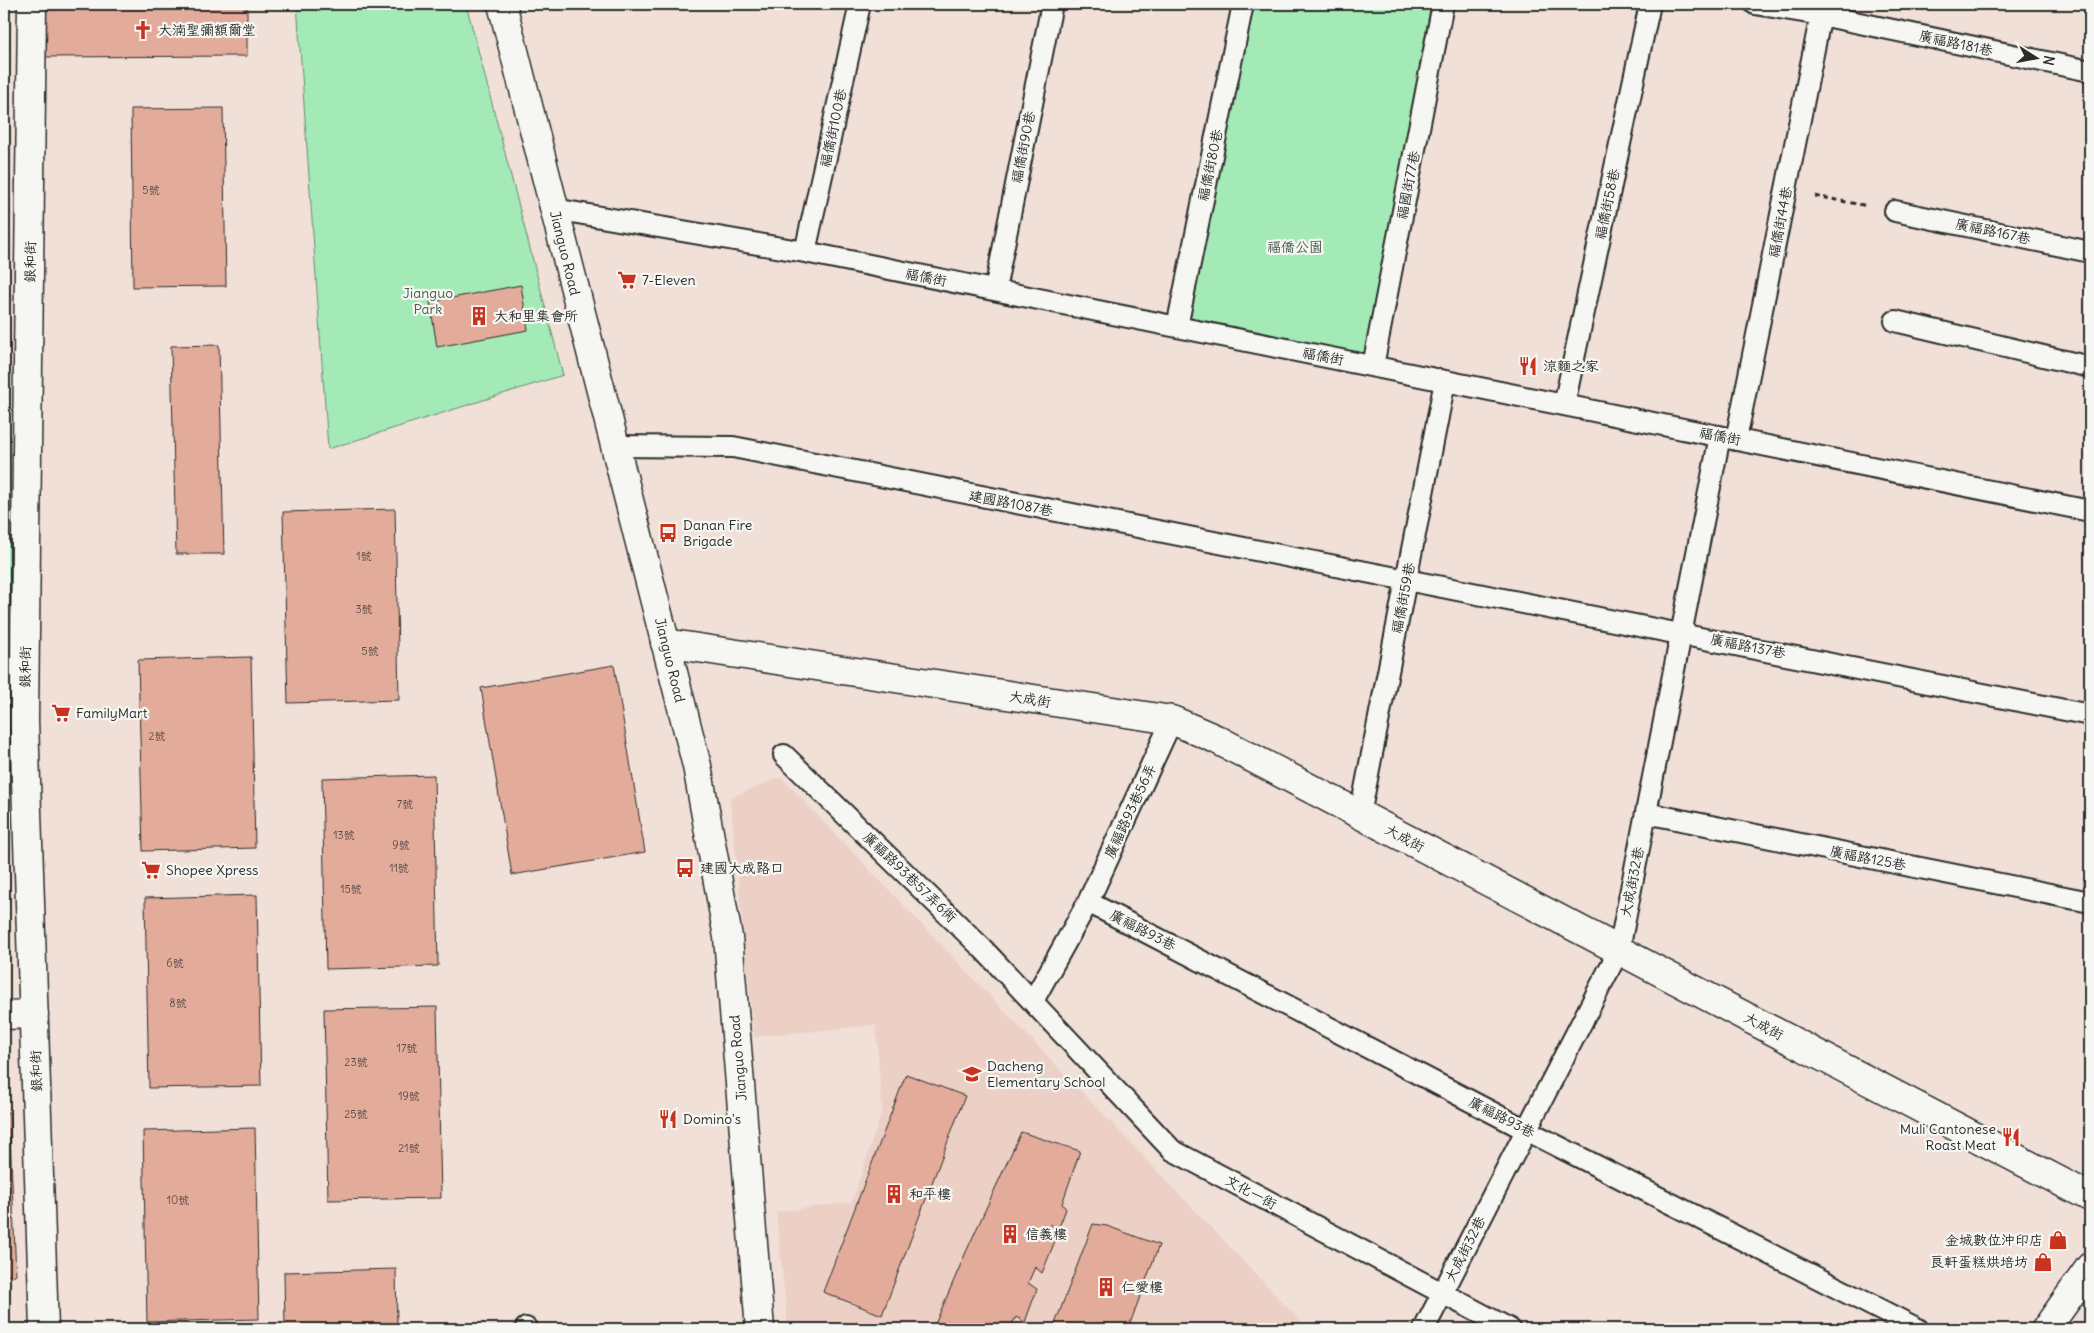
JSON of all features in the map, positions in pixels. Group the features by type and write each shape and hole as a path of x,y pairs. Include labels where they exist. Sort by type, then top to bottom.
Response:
{"street":[{"name":"銀和街","path":"32,4 24,720 44,1329"},
{"name":"Jianguo Road","path":"502,4 697,766 728,937 760,1329"},
{"name":"大成街","path":"665,643 1172,720 1216,740 2090,1197"},
{"path":"4,1015 34,1014"},
{"path":"2046,1329 2090,1267"}],"lane":[{"name":"福僑街100巷","path":"805,252 860,4"},
{"name":"福僑街90巷","path":"995,290 1052,4"},
{"name":"福僑街80巷","path":"1177,327 1243,4"},
{"name":"福國街77巷","path":"1373,366 1443,4"},
{"name":"福僑街58巷","path":"1564,405 1650,4"},
{"name":"廣福路181巷","path":"1755,4 1822,9 2090,71"},
{"name":"福僑街44巷","path":"1728,438 1786,190 1822,9"},
{"name":"福僑街","path":"554,209 805,252 2090,511"},
{"name":"廣福路167巷","path":"1895,211 2090,252"},
{"path":"1895,321 2090,367"},
{"name":"福僑街59巷","path":"1360,815 1446,381"},
{"name":"大成街32巷","path":"1424,1329 1618,950 1681,633 1728,438"},
{"name":"建國路1087巷","path":"615,446 733,447 1406,580"},
{"name":"廣福路137巷","path":"1406,580 2090,715"},
{"name":"廣福路93巷56弄","path":"1033,1001 1088,902 1172,720"},
{"name":"廣福路93巷57弄6衖","path":"784,755 983,949 1033,1001"},
{"name":"廣福路125巷","path":"1646,813 2090,902"},
{"name":"廣福路93巷","path":"1088,902 1526,1130 1918,1329"},
{"name":"文化一街","path":"1033,1001 1172,1150 1510,1329"}],"path":[{"path":"1786,190 1895,211"}],"shaded area":[{"name":"Dacheng Elementary School","path":"781,777 1308,1329 788,1329 776,1212 852,1202 882,1111 876,1025 754,1037 730,798"}],"green space":[{"name":"Jianguo Park","path":"297,4 466,4 563,375 328,449"},
{"name":"福僑公園","path":"1254,4 1431,4 1366,355 1189,319"},
{"path":"4,531 10,531 14,738 8,747 4,749"}],"building":[{"name":"大湳聖彌額爾堂","path":"38,4 247,4 247,56 38,57"},
{"path":"223,108 226,286 133,287 131,109"},
{"name":"大和里集會所","path":"521,285 528,330 437,347 430,302"},
{"path":"219,345 224,554 176,554 171,346"},
{"path":"395,509 399,700 288,703 283,512"},
{"path":"251,657 255,848 143,851 138,660"},
{"path":"614,665 645,852 512,875 481,688"},
{"path":"434,775 438,966 326,969 322,778"},
{"path":"4,836 5,836 4,986"},
{"path":"257,895 261,1086 149,1088 145,898"},
{"path":"437,1007 441,1198 328,1200 324,1009"},
{"name":"和平樓","path":"906,1074 965,1096 882,1315 823,1292"},
{"path":"4,1112 9,1112 16,1275 4,1276"},
{"path":"255,1128 259,1319 147,1322 143,1131"},
{"name":"信義樓","path":"1021,1132 1080,1151 1062,1204 1066,1209 1058,1230 1050,1224 1043,1238 1055,1241 1042,1273 1035,1267 1028,1283 1037,1289 1025,1322 1016,1317 1009,1329 933,1329 966,1252"},
{"name":"仁愛樓","path":"1093,1224 1107,1226 1159,1245 1128,1329 1053,1329"},
{"path":"396,1269 397,1329 285,1329 284,1272"}],"place":[{"name":"大湳聖彌額爾堂","path":"143,30"},
{"name":"7-Eleven","path":"627,280"},
{"name":"大和里集會所","path":"479,316"},
{"name":"涼麵之家","path":"1528,366"},
{"name":"Danan Fire Brigade","path":"668,533"},
{"name":"FamilyMart","path":"61,713"},
{"name":"建國大成路口","path":"685,868"},
{"name":"Shopee Xpress","path":"151,870"},
{"name":"Dacheng Elementary School","path":"972,1074"},
{"name":"Domino's","path":"668,1119"},
{"name":"Muli Cantonese Roast Meat","path":"2011,1137"},
{"name":"和平樓","path":"894,1194"},
{"name":"信義樓","path":"1010,1234"},
{"name":"金城數位沖印店","path":"2058,1240"},
{"name":"良軒蛋糕烘培坊","path":"2043,1262"},
{"name":"仁愛樓","path":"1106,1287"}]}
